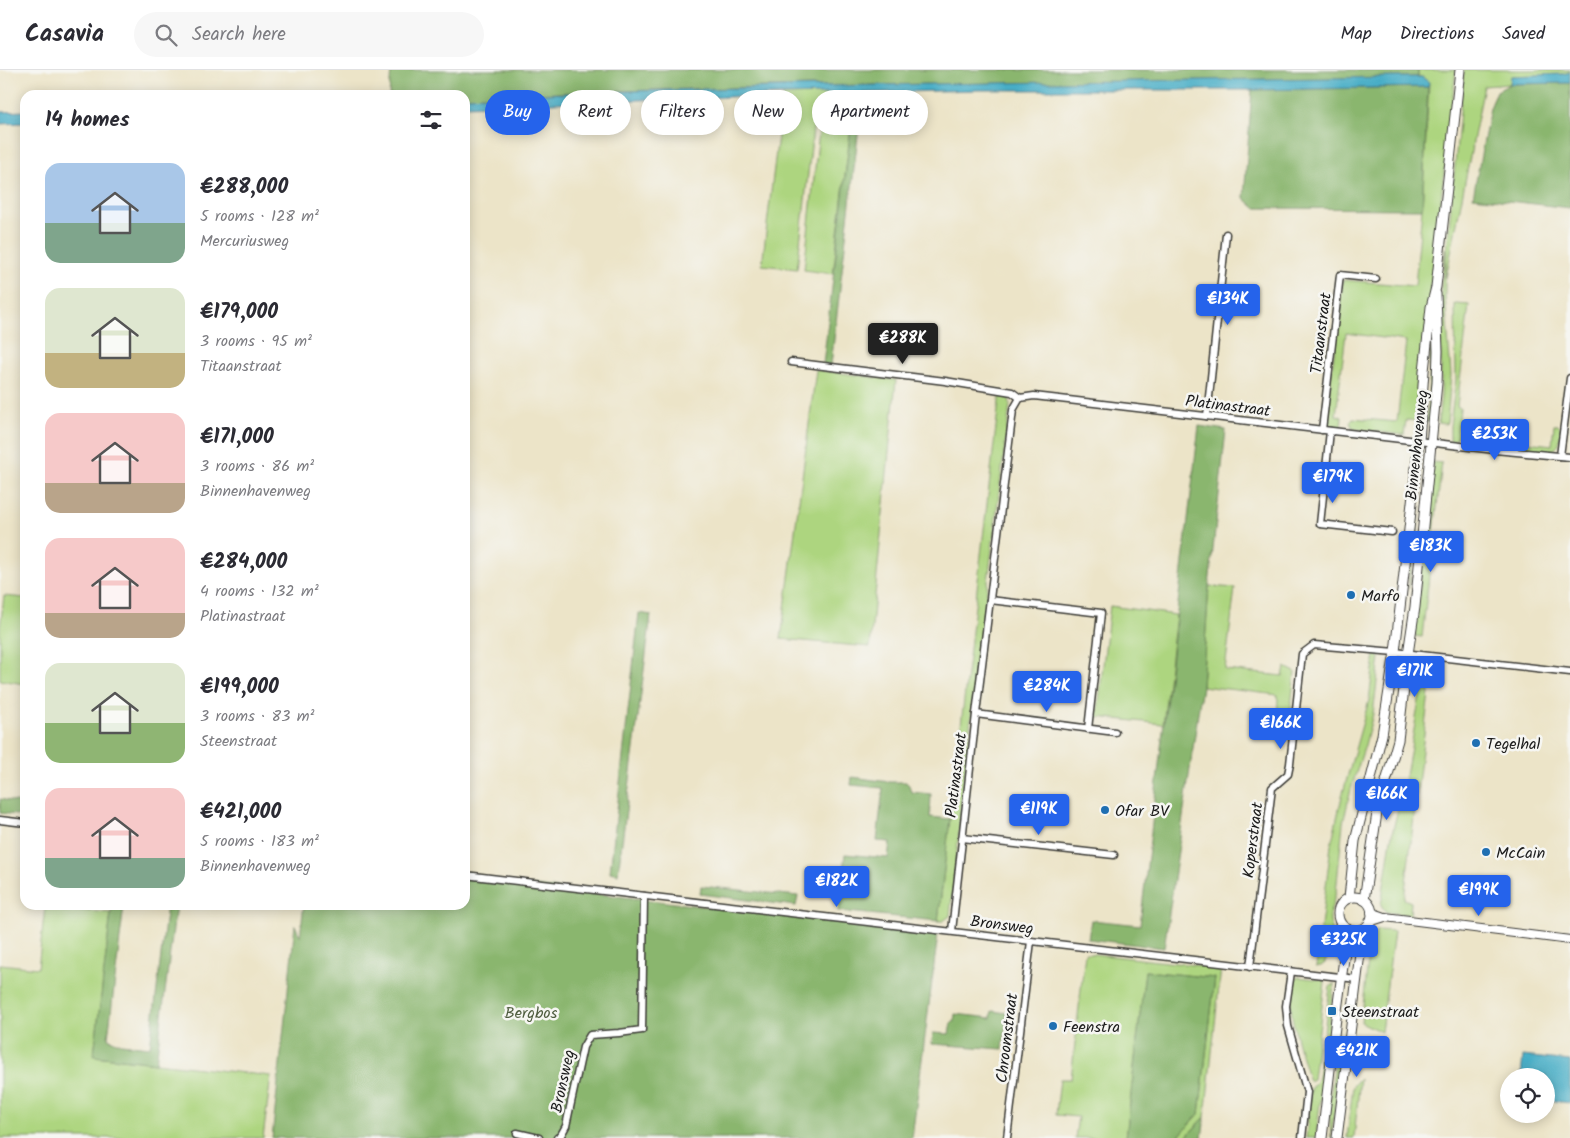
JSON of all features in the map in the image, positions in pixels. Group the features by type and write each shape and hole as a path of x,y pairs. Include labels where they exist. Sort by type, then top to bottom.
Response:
{"main road":[{"name":"Binnenhavenweg","path":"1349,898 1355,841 1382,735 1394,652 1419,440 1431,307 1436,287 1460,70"},
{"name":"Binnenhavenweg","path":"1364,900 1377,814 1398,740 1415,607 1432,442 1438,361 1436,287"},
{"path":"1337,1138 1357,979 1366,926 1371,912 1369,905 1360,898 1349,898 1344,901 1338,912 1340,921 1348,929 1354,930 1366,926"},
{"path":"1322,1138 1348,929"}],"street":[{"path":"1208,416 1226,234"},
{"name":"Titaanstraat","path":"1322,430 1340,275 1376,280"},
{"path":"790,362 945,381 1012,392 1020,398"},
{"path":"1560,456 1570,378"},
{"name":"Platinastraat","path":"952,931 1013,410 1020,398 1034,396 1570,458"},
{"path":"1330,431 1320,524 1392,532"},
{"path":"990,600 1101,613 1088,728"},
{"name":"Koperstraat","path":"1250,967 1272,788 1288,774 1302,654 1314,644 1570,672"},
{"name":"Platinastraat","path":"976,714 1115,732"},
{"path":"0,820 20,822"},
{"name":"Platinastraat","path":"962,838 1114,855"},
{"name":"Bronsweg","path":"470,876 1357,979"},
{"name":"Bronsweg","path":"558,1138 566,1126 583,1047 590,1035 642,1030 644,896"},
{"path":"1371,912 1385,917 1570,940"},
{"path":"1366,926 1385,917"},
{"name":"Chroomstraat","path":"1007,1138 1031,941"},
{"path":"1291,972 1286,1006 1288,1026 1307,1092 1302,1138"},
{"path":"518,1133 539,1138"}],"green space":[{"path":"391,70 1418,70 1418,77 810,86 631,91 560,90 560,93 550,93 550,90 485,90 485,96 470,97 470,90 389,90"},
{"path":"1418,70 1456,70 1423,353 1418,421 1406,420 1404,435 1353,429 1350,422 1353,418 1397,422 1406,341 1346,333 1336,415 1342,417 1341,428 1325,426 1343,280 1415,286 1422,209 1429,83 1422,77 1418,77"},
{"path":"1464,70 1570,70 1570,72 1563,74 1511,76 1510,84 1484,86 1446,278 1446,258"},
{"path":"1570,83 1570,208 1473,197 1490,108 1497,91 1510,84"},
{"path":"1428,87 1422,209 1255,208 1244,198 1252,90"},
{"path":"802,94 812,94 812,135 797,269 762,265 778,135 802,135"},
{"path":"819,135 850,135 833,274 804,270"},
{"path":"850,135 858,135 831,365 823,364"},
{"path":"1445,248 1445,296 1451,375 1447,423 1445,424 1438,423 1441,395 1441,286"},
{"path":"1455,304 1469,305 1457,406 1460,408 1457,437 1453,441 1450,440 1450,426 1456,379"},
{"path":"1432,322 1437,343 1431,422 1426,422 1429,393"},
{"path":"816,370 896,380 870,647 781,639"},
{"path":"1000,393 1009,396 1010,405 971,718 950,916 943,921 938,921"},
{"path":"1554,425 1558,425 1561,428 1559,444 1553,450 1539,451 1520,448 1517,441 1552,445"},
{"path":"1199,426 1226,430 1209,586 1202,686 1164,948 1088,939 1091,920 1140,925"},
{"path":"1433,462 1442,463 1422,637 1415,636"},
{"path":"1418,492 1417,531 1409,589 1409,557"},
{"path":"1209,586 1235,588 1225,670 1283,676 1285,667 1295,672 1289,723 1277,725 1278,695 1202,686"},
{"path":"4,596 20,598 20,683 0,680 0,629"},
{"path":"1110,606 1176,615 1163,724 1097,717"},
{"path":"639,613 651,615 618,874 610,872"},
{"path":"1375,654 1380,657 1373,714 1343,823 1336,892 1330,913 1332,928 1327,957 1325,963 1316,967 1331,845 1342,796 1369,700"},
{"path":"1426,659 1433,660 1404,899 1411,902 1410,915 1386,912 1381,905 1391,839 1408,765"},
{"path":"852,777 889,782 906,782 911,792 931,794 930,817 950,819 938,921 838,911 845,854 888,858 890,842 877,841 883,788 851,785"},
{"path":"0,799 20,803 20,815 0,813"},
{"name":"Bergbos","path":"470,878 938,934 912,1138 272,1138 295,925 300,936 303,910 470,910"},
{"path":"701,886 798,896 796,906 700,894"},
{"path":"45,910 78,910 111,913 94,1056 271,1076 263,1138 0,1138 0,964 38,968"},
{"path":"111,910 123,910 108,1038 121,1044 150,1047 166,910 175,910 156,1063 94,1056"},
{"path":"1377,930 1394,931 1381,1032 1361,1022 1371,936"},
{"path":"1085,953 1221,968 1205,1117 1185,1138 1177,1138 1199,1114 1215,978 1145,971 1126,1138 1075,1138 1078,1117 1056,1115 1060,1079 1071,1079"},
{"path":"1145,971 1215,978 1199,1114 1177,1138 1126,1138"},
{"path":"1298,977 1324,980 1325,982 1313,1079 1309,1081 1294,1028 1292,1012 1291,998 1293,986"},
{"path":"1334,983 1316,1138 1306,1138 1311,1088 1318,1077 1330,987"},
{"path":"992,1011 1007,1013 1003,1049 932,1044 933,1033 949,1034 955,1014 991,1018"},
{"path":"1337,1046 1341,1063 1331,1138 1329,1107"},
{"path":"1360,1078 1354,1138 1347,1138 1353,1086"},
{"path":"1205,1117 1202,1138 1185,1138"}],"water":[{"path":"1570,72 1570,83 1510,84 1511,76 1563,74"},
{"path":"1422,77 1429,82 1428,87 1252,90 812,90 812,94 802,95 802,90 734,90 734,97 724,97 724,90 669,90"},
{"path":"631,91 641,91 641,100 631,100"},
{"path":"550,94 560,94 560,103 550,103"},
{"path":"485,96 485,105 470,106 470,97"},
{"path":"20,111 20,123 0,124 0,112"},
{"path":"1523,1056 1570,1061 1570,1103 1555,1101 1555,1068 1522,1068"}],"place":[{"name":"Marfo","path":"1351,595"},
{"name":"Tegelhal","path":"1476,743"},
{"name":"Ofar BV","path":"1105,810"},
{"name":"McCain","path":"1486,852"},
{"name":"Steenstraat","path":"1332,1011"},
{"name":"Feenstra","path":"1053,1026"}]}
